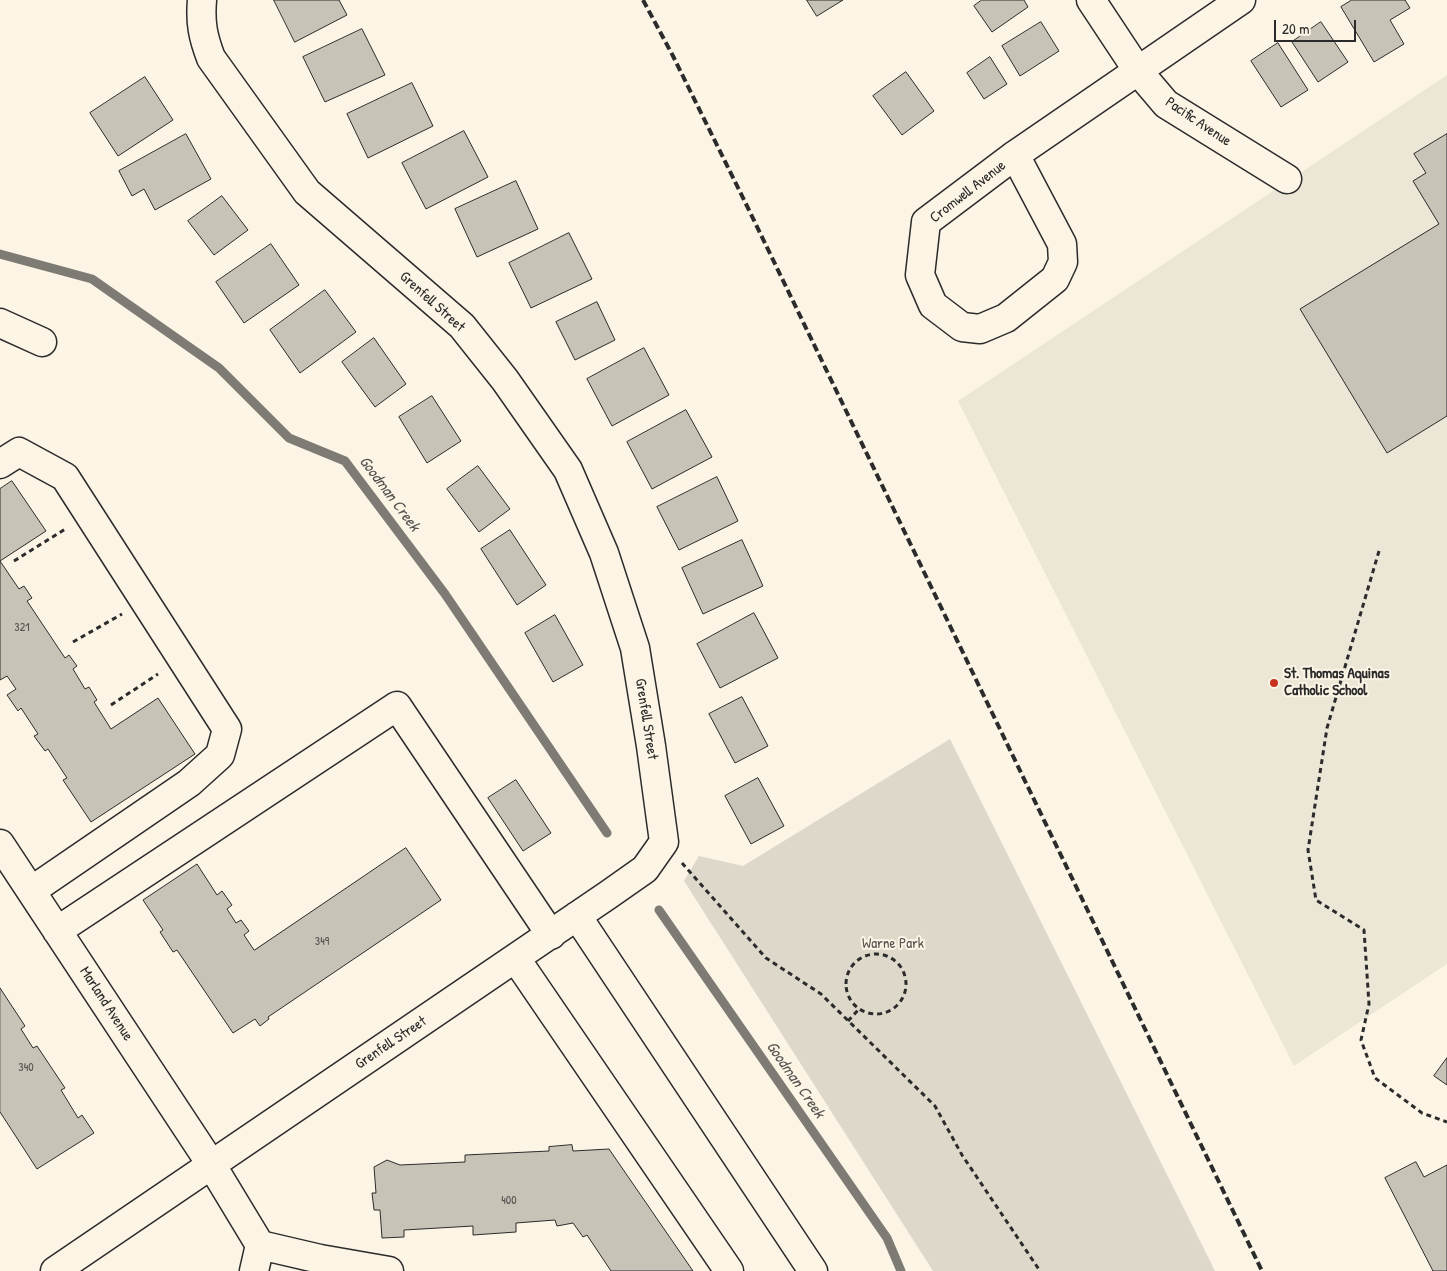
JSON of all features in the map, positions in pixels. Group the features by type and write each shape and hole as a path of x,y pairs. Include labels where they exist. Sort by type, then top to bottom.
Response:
{"street":[{"name":"Grenfell Street","path":"55,1271 516,959 645,869 664,842 651,746 634,648 604,553 568,470 505,380 462,326 307,192 212,58 204,40 201,22 202,0"},
{"name":"Pacific Avenue","path":"1091,0 1138,71 1166,104 1287,179"},
{"name":"Cromwell Avenue","path":"1015,155 1062,244 1063,262 1055,279 1006,318 980,329 962,327 933,305 920,275 926,222 1015,155 1241,0"},
{"path":"0,323 42,342"},
{"path":"0,464 19,452 65,477 226,729 220,755 189,783 31,891"},
{"path":"57,931 397,706 551,935"},
{"name":"Marland Avenue","path":"0,844 211,1164 260,1245"},
{"path":"577,916 813,1271"},
{"path":"516,959 729,1271"},
{"path":"254,1271 260,1245 320,1259 390,1271"}],"path":[{"path":"14,561 89,514"},
{"path":"1378,551 1327,728 1308,850 1316,900 1364,930 1369,1004 1361,1040 1375,1078 1422,1113 1447,1122"},
{"path":"73,642 145,601"},
{"path":"111,705 182,658"},
{"path":"664,842 766,958 821,994 935,1106 962,1155 1040,1271"},
{"path":"882,954 892,958 899,965 906,983 901,1001 895,1008 886,1013 868,1013 859,1009 851,1002 847,993 846,982 848,972 862,957 882,954"},
{"path":"848,1021 859,1009"}],"shaded area":[{"name":"St. Thomas Aquinas Catholic School","path":"1447,75 1447,964 1294,1066 958,401"}],"green space":[{"name":"Warne Park","path":"950,739 1215,1271 933,1271 684,881 699,856 743,866"}],"building":[{"path":"274,0 339,0 347,15 295,42"},
{"path":"807,0 843,0 817,16"},
{"path":"982,0 1024,0 1028,7 992,32 974,6"},
{"path":"1352,0 1405,0 1410,8 1390,20 1404,44 1374,62 1341,7"},
{"path":"1041,22 1059,51 1020,76 1002,46"},
{"path":"1321,22 1348,62 1318,82 1292,42"},
{"path":"362,29 385,75 325,102 303,57"},
{"path":"1278,43 1308,90 1281,107 1251,61"},
{"path":"990,57 1007,84 984,99 967,73"},
{"path":"906,72 934,111 902,135 873,96"},
{"path":"145,77 173,120 118,156 90,113"},
{"path":"412,83 433,126 368,158 347,114"},
{"path":"464,131 488,177 426,209 402,163"},
{"path":"186,134 211,179 155,210 144,189 132,196 119,171"},
{"path":"1447,134 1447,416 1387,453 1300,309 1439,224 1413,181 1426,173 1414,154"},
{"path":"516,181 538,229 477,257 455,209"},
{"path":"222,196 248,230 214,255 188,221"},
{"path":"569,233 592,279 531,308 509,263"},
{"path":"271,244 299,285 244,323 216,282"},
{"path":"325,290 356,332 300,373 270,330"},
{"path":"597,302 615,340 575,360 556,322"},
{"path":"374,338 406,384 375,407 342,362"},
{"path":"644,348 669,395 612,426 587,379"},
{"path":"432,396 461,441 427,463 399,417"},
{"path":"686,410 712,457 652,489 627,442"},
{"path":"478,466 510,509 479,532 447,489"},
{"path":"717,477 738,521 679,550 657,507"},
{"path":"12,481 46,531 0,561 0,489"},
{"path":"510,530 546,585 517,605 481,549"},
{"path":"742,540 763,586 703,614 682,568"},
{"path":"0,561 19,589 24,586 32,598 27,601 65,658 69,655 77,666 73,669 85,689 89,687 97,700 94,702 111,729 158,698 195,754 91,822 63,780 67,778 48,749 45,751 34,736 38,734 21,708 18,711 7,695 16,689 7,676 0,680"},
{"path":"754,613 778,658 720,688 697,644"},
{"path":"555,615 583,665 553,682 525,633"},
{"path":"742,697 768,746 735,763 709,714"},
{"path":"758,778 784,826 751,844 725,796"},
{"path":"516,780 551,833 523,851 488,798"},
{"path":"406,848 441,900 268,1017 269,1019 260,1026 255,1019 233,1033 177,950 173,952 160,932 163,930 143,900 197,864 217,895 222,891 232,905 227,909 236,923 241,920 249,931 244,935 254,950"},
{"path":"0,988 25,1026 21,1029 33,1048 37,1046 65,1088 61,1090 78,1118 82,1115 94,1133 37,1169 0,1112"},
{"path":"1447,1058 1447,1085 1434,1076"},
{"path":"572,1145 573,1151 609,1149 693,1271 611,1271 587,1235 583,1237 573,1223 557,1226 555,1220 516,1223 516,1232 473,1235 473,1226 404,1230 404,1237 382,1238 380,1210 374,1210 372,1193 376,1193 374,1167 387,1160 400,1165 465,1162 465,1155 549,1151 549,1147"},
{"path":"1416,1162 1424,1177 1447,1165 1447,1271 1433,1271 1385,1178"}],"waterway":[{"name":"Goodman Creek","path":"0,254 92,279 219,368 289,438 345,461 445,594 607,833"},
{"name":"Goodman Creek","path":"659,910 887,1238 901,1271"}],"railway":[{"path":"643,0 673,56 747,206 1262,1271"}],"place":[{"name":"St. Thomas Aquinas Catholic School","path":"1274,683"}]}
